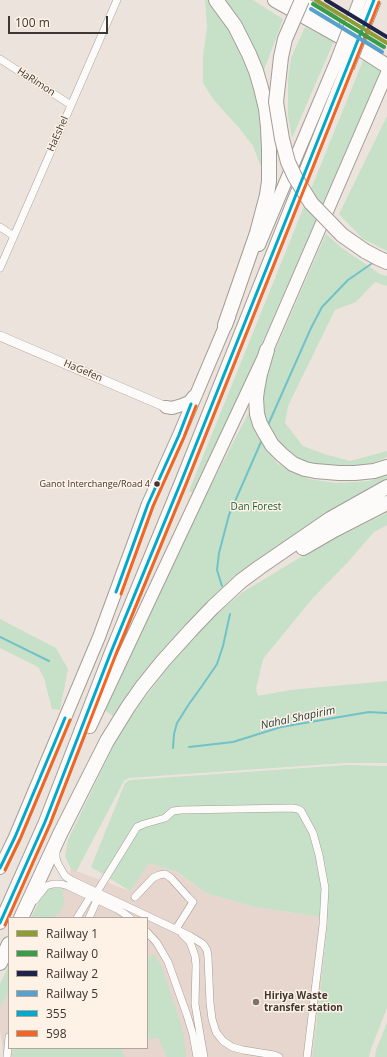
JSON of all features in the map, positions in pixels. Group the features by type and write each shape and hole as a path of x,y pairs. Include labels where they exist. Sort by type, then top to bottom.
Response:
{"highway":[{"path":"216,0 235,26 256,71 266,109 269,149 269,182 267,195 257,233 225,325"},
{"path":"275,0 348,41 387,66"},
{"path":"297,0 387,56"},
{"path":"302,0 285,39 277,84 276,102 278,118 288,162 295,178 311,203 332,225 342,235 356,245 387,262"},
{"path":"45,822 111,652 184,475 342,63 360,0"},
{"path":"0,868 15,837 100,637 148,504 179,435 225,325 342,63 374,0"},
{"path":"0,923 45,822 268,350 387,73"},
{"path":"268,350 260,374 257,390 257,414 260,424 272,445 282,455 293,464 305,469 339,474 356,473 387,467"},
{"path":"166,407 172,408 182,405 189,402 195,396"},
{"path":"166,407 176,418 179,435"},
{"path":"22,917 60,834 107,741 128,707 163,660 214,606 241,581 330,519 387,487"},
{"path":"214,606 298,551 334,530 387,503"},
{"path":"0,963 8,946"}],"street":[{"name":"HaEshel","path":"0,268 117,0"},
{"name":"HaRimon","path":"0,59 71,105"},
{"path":"0,227 14,236"},
{"name":"HaGefen","path":"0,336 166,407"},
{"path":"78,917 90,897 97,892 137,827 165,818 173,812 181,810 298,809 301,811 313,833 325,888 323,925 308,1057"},
{"path":"60,834 56,858 60,870 65,876 198,940 203,944 207,950 208,958 212,1019 216,1032 223,1041 232,1047 279,1057"},
{"path":"135,897 153,878 165,874 171,878 193,902 177,930"},
{"path":"23,917 46,886 52,884 68,886 129,917"},
{"path":"89,917 97,900 97,892"},
{"path":"177,930 190,942 195,956 196,1004 204,1057"},
{"path":"148,933 157,943 168,962 187,1015 193,1035 197,1057"},
{"path":"7,1057 8,1047"}],"shaded area":[{"path":"148,862 176,872 206,893 254,907 328,918 313,1057 4,1057 0,1030 0,1008 8,993 8,1049 148,1049 148,917 48,917 71,869 130,891"}],"green space":[{"path":"205,0 207,0 224,22 245,59 257,103 264,175 253,146 213,99 203,83 203,57 207,27"},
{"path":"223,0 253,0 283,19 263,73"},
{"path":"305,27 334,41 292,138 288,116 288,78 291,58"},
{"path":"364,58 382,70 196,494 189,491"},
{"path":"387,116 387,251 363,239 339,214"},
{"path":"326,234 342,248 380,274 387,276 387,286 375,282 356,302 335,310 288,406 285,423 303,446 324,454 350,461 387,451 387,457 367,465 336,468 308,465 286,451 272,438 265,421 263,392 265,373"},
{"name":"Dan Forest","path":"251,408 258,432 267,451 278,464 309,479 336,483 369,481 387,474 387,481 252,568 117,719 103,709 180,545"},
{"path":"387,513 387,525 374,532 348,562 312,599 263,659 256,689 258,696 290,690 387,681 387,763 346,763 129,778 124,781 76,872 71,869 65,856 68,840 122,728 195,632 243,592 319,546"},
{"path":"0,619 56,648 68,669 60,710 52,709 44,678 38,667 0,648"},
{"path":"346,765 387,766 387,1008 369,1057 313,1057 328,918 254,907 206,893 177,872 149,863 130,891 91,867 125,783 130,780"},
{"path":"50,887 61,888 64,903 60,912 53,917 31,917 39,901"},
{"path":"154,954 162,967 181,1025 186,1057 167,1057 158,1037 150,1040 148,1036 148,957"},
{"path":"8,967 8,993 0,1008 0,984"},
{"path":"387,1023 387,1057 375,1057 376,1050"},
{"path":"14,1049 121,1049 125,1057 13,1057 12,1054"}],"waterway":[{"path":"268,425 311,328 322,307 348,280 374,262"},
{"path":"222,586 217,570 219,553 229,515 261,442"},
{"path":"173,748 174,734 177,723 217,664 223,646 230,614"},
{"name":"Nahal Shapirim","path":"0,637 49,661"},
{"name":"Nahal Shapirim","path":"189,747 233,742 281,727 369,712 387,713"}],"rail line":[{"name":"1","path":"316,0 387,43"},
{"name":"2","path":"326,0 387,37"},
{"name":"0","path":"313,4 384,47"},
{"name":"5","path":"311,9 382,52"}],"transit line":[{"name":"355","path":"0,923 45,822 111,652 181,482 374,0"},
{"name":"598","path":"9,917 50,824 116,654 186,484 379,2"},
{"name":"355","path":"116,592 148,504 179,435 191,404"},
{"name":"598","path":"121,594 153,506 184,437 196,406"},
{"name":"355","path":"0,868 15,837 65,718"},
{"name":"598","path":"5,870 20,839 70,720"},
{"name":"598","path":"5,925 8,918"}],"place":[{"name":"Ganot Interchange/Road 4","path":"157,484"},
{"name":"Hiriya Waste transfer station","path":"256,1002"}]}
